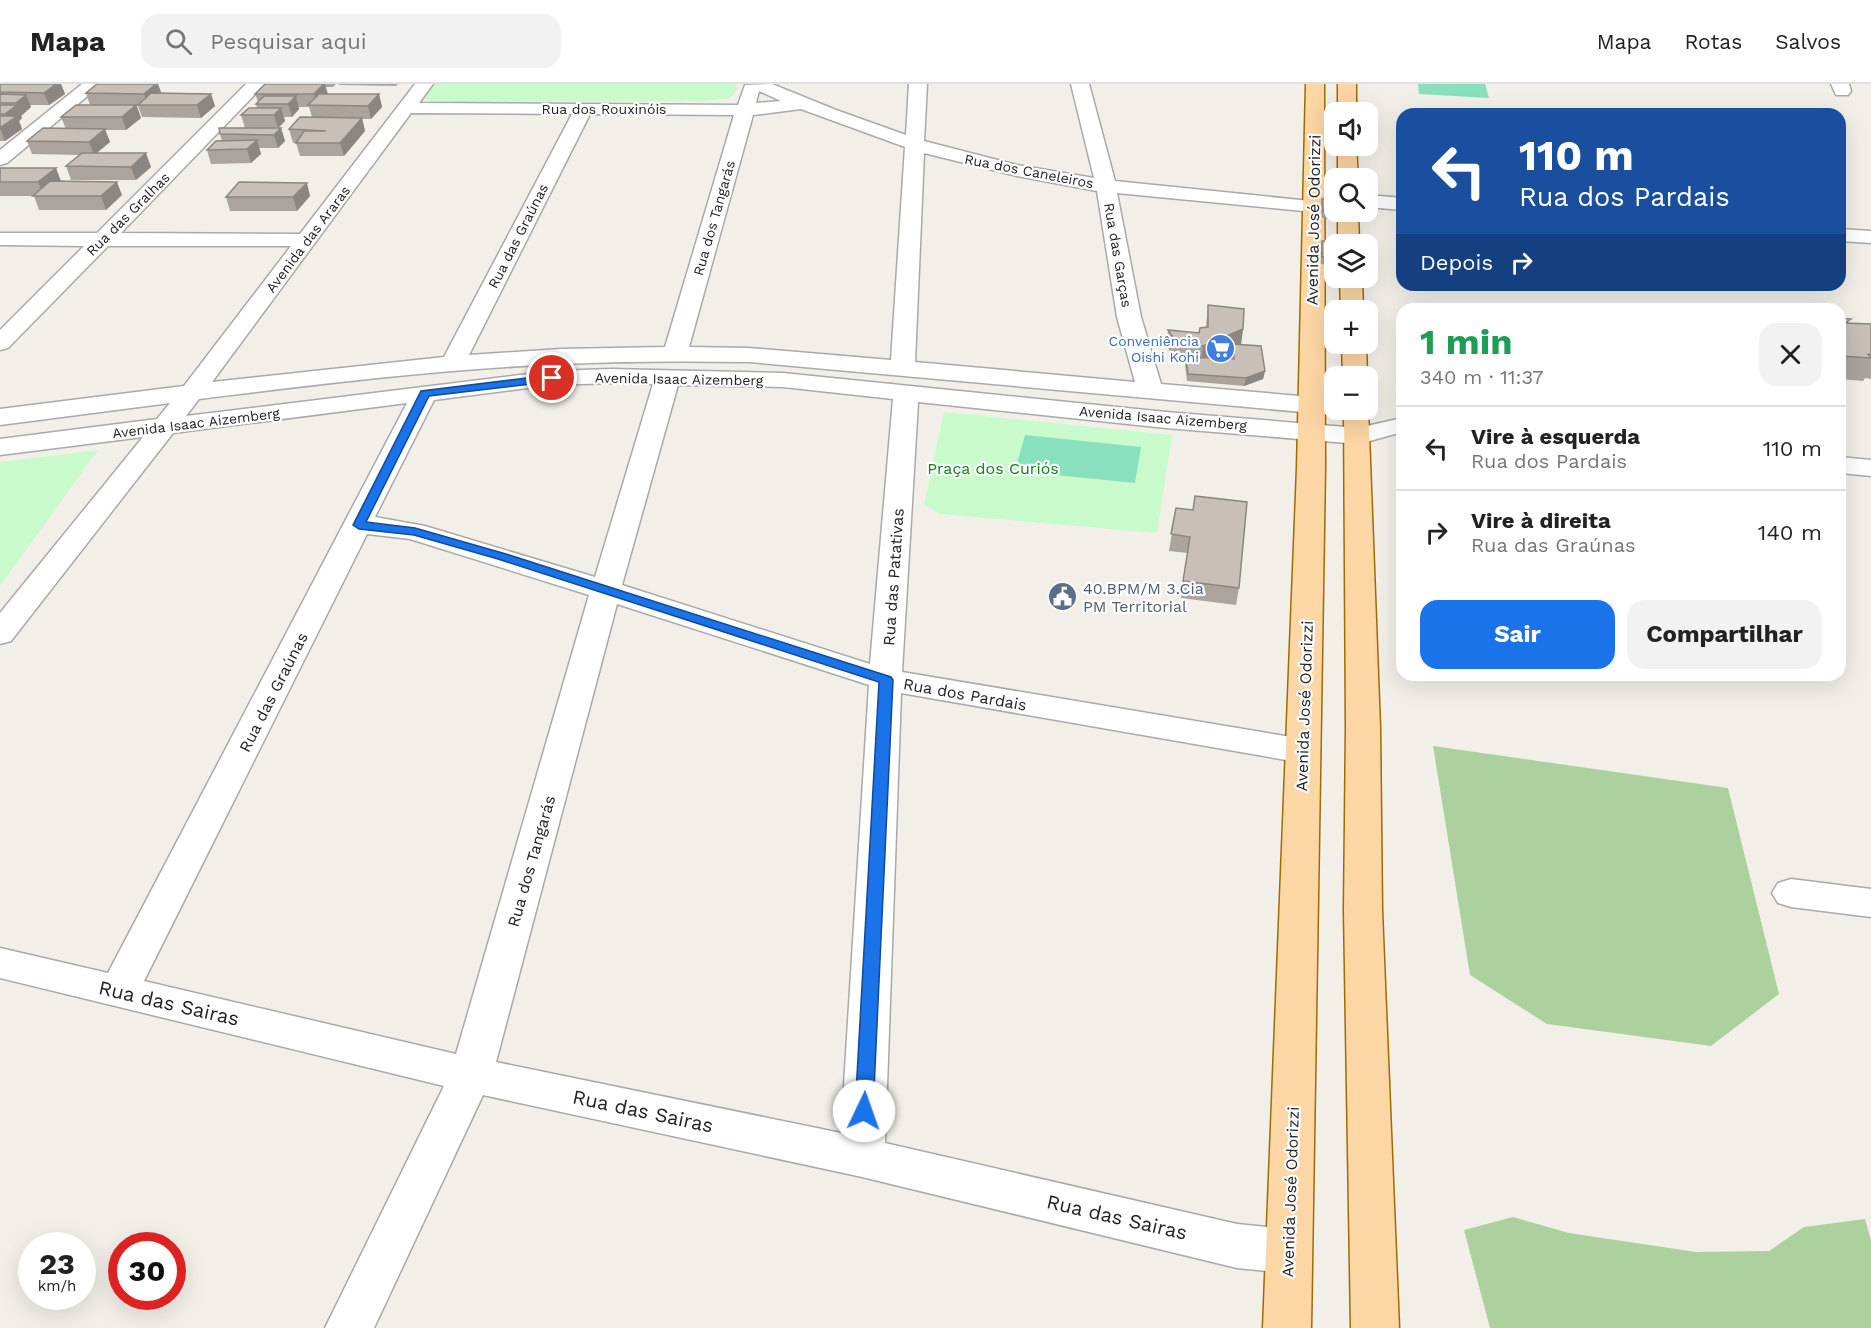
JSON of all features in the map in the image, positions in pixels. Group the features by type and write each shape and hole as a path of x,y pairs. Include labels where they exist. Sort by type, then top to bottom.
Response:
{"main road":[{"name":"Avenida José Odorizzi","path":"1287,1328 1287,1251 1304,751 1319,414 1312,206 1315,84"},
{"path":"1347,84 1347,102"},
{"path":"1358,420 1363,727 1363,910 1375,1328"}],"street":[{"path":"0,159 93,84"},
{"name":"Rua das Gralhas","path":"0,343 256,84"},
{"name":"Avenida das Araras","path":"163,427 424,84"},
{"name":"Rua dos Caneleiros","path":"755,84 916,145 1015,170 1106,186 1312,206"},
{"name":"Rua dos Tangarás","path":"349,1328 471,1076 606,589 745,110 755,84"},
{"name":"Rua das Patativas","path":"862,1157 881,739 905,380 918,84"},
{"name":"Rua das Garças","path":"1080,84 1106,186 1130,317 1150,390"},
{"name":"Rua dos Rouxinóis","path":"405,108 745,110 803,104"},
{"name":"Rua das Graúnas","path":"453,363 584,109"},
{"path":"1378,202 1396,203"},
{"path":"1846,235 1871,237"},
{"path":"0,239 307,240"},
{"name":"Avenida Isaac Aizemberg","path":"0,417 453,363 548,356 672,365 783,380 905,380 1150,390 1319,414"},
{"name":"Avenida Isaac Aizemberg","path":"0,447 425,393 672,365"},
{"name":"Avenida Isaac Aizemberg","path":"905,380 1166,420 1319,414"},
{"name":"Rua das Graúnas","path":"119,991 425,393"},
{"name":"Avenida Isaac Aizemberg","path":"1370,420 1396,424"},
{"path":"0,634 163,427"},
{"path":"1846,466 1871,468"},
{"name":"Rua dos Pardais","path":"359,525 391,527 415,532 606,589 886,680 1304,751"},
{"path":"1791,893 1871,903"},
{"name":"Rua das Sairas","path":"0,963 471,1076 862,1157 1237,1246 1287,1251"}],"green space":[{"path":"435,84 735,84 738,88 730,98 705,101 437,102 424,99"},
{"path":"1418,84 1485,84 1489,98 1419,94"},
{"name":"Praça dos Curiós","path":"944,412 1172,435 1157,533 940,514 924,505"},
{"path":"1025,435 1141,447 1135,483 1015,471"},
{"path":"98,450 0,586 0,462"},
{"path":"1433,746 1728,788 1779,994 1711,1046 1547,1024 1470,975"},
{"path":"1513,1217 1569,1233 1696,1252 1769,1251 1804,1227 1865,1219 1871,1240 1871,1328 1490,1328 1464,1230"}],"building":[{"path":"0,84 56,84 44,93 0,92"},
{"path":"97,84 156,84 144,94 86,93"},
{"path":"265,84 324,84 314,94 255,94"},
{"path":"151,93 211,94 197,105 138,105"},
{"path":"0,94 26,95 16,103 0,103"},
{"path":"319,94 379,94 368,106 308,105"},
{"path":"264,96 296,96 288,104 256,104"},
{"path":"0,105 17,105 5,114 0,114"},
{"path":"76,105 136,105 122,117 61,117"},
{"path":"249,108 281,108 274,115 241,115"},
{"path":"0,116 17,116 0,128"},
{"path":"300,117 362,118 340,143 296,143 304,131 326,131 289,129"},
{"path":"43,128 105,129 89,142 27,141"},
{"path":"219,128 281,128 274,135 220,134"},
{"path":"257,140 247,149 207,150 216,141"},
{"path":"82,153 146,153 131,167 66,166"},
{"path":"0,168 56,168 38,182 0,182"},
{"path":"50,181 117,182 101,196 33,196"},
{"path":"239,182 307,183 293,197 226,197"},
{"path":"1322,241 1324,241 1324,257 1322,257"},
{"path":"1208,305 1244,309 1243,329 1203,346 1176,342 1168,330 1199,333 1200,328 1208,327"},
{"path":"1846,323 1871,324 1871,355 1867,354 1871,358 1846,356"},
{"path":"1233,344 1261,346 1265,371 1246,378 1188,374 1186,357 1234,359"},
{"path":"1195,496 1247,502 1239,588 1183,581 1190,537 1171,534 1176,508 1193,510"}],"place":[{"name":"Conveniência Oishi Kohi","path":"1220,349"},
{"name":"40.BPM/M 3.Cia PM Territorial","path":"1062,597"}],"route":[{"path":"552,378 425,393 359,525 391,527 415,532 502,557 886,680 881,739 864,1111"}]}
